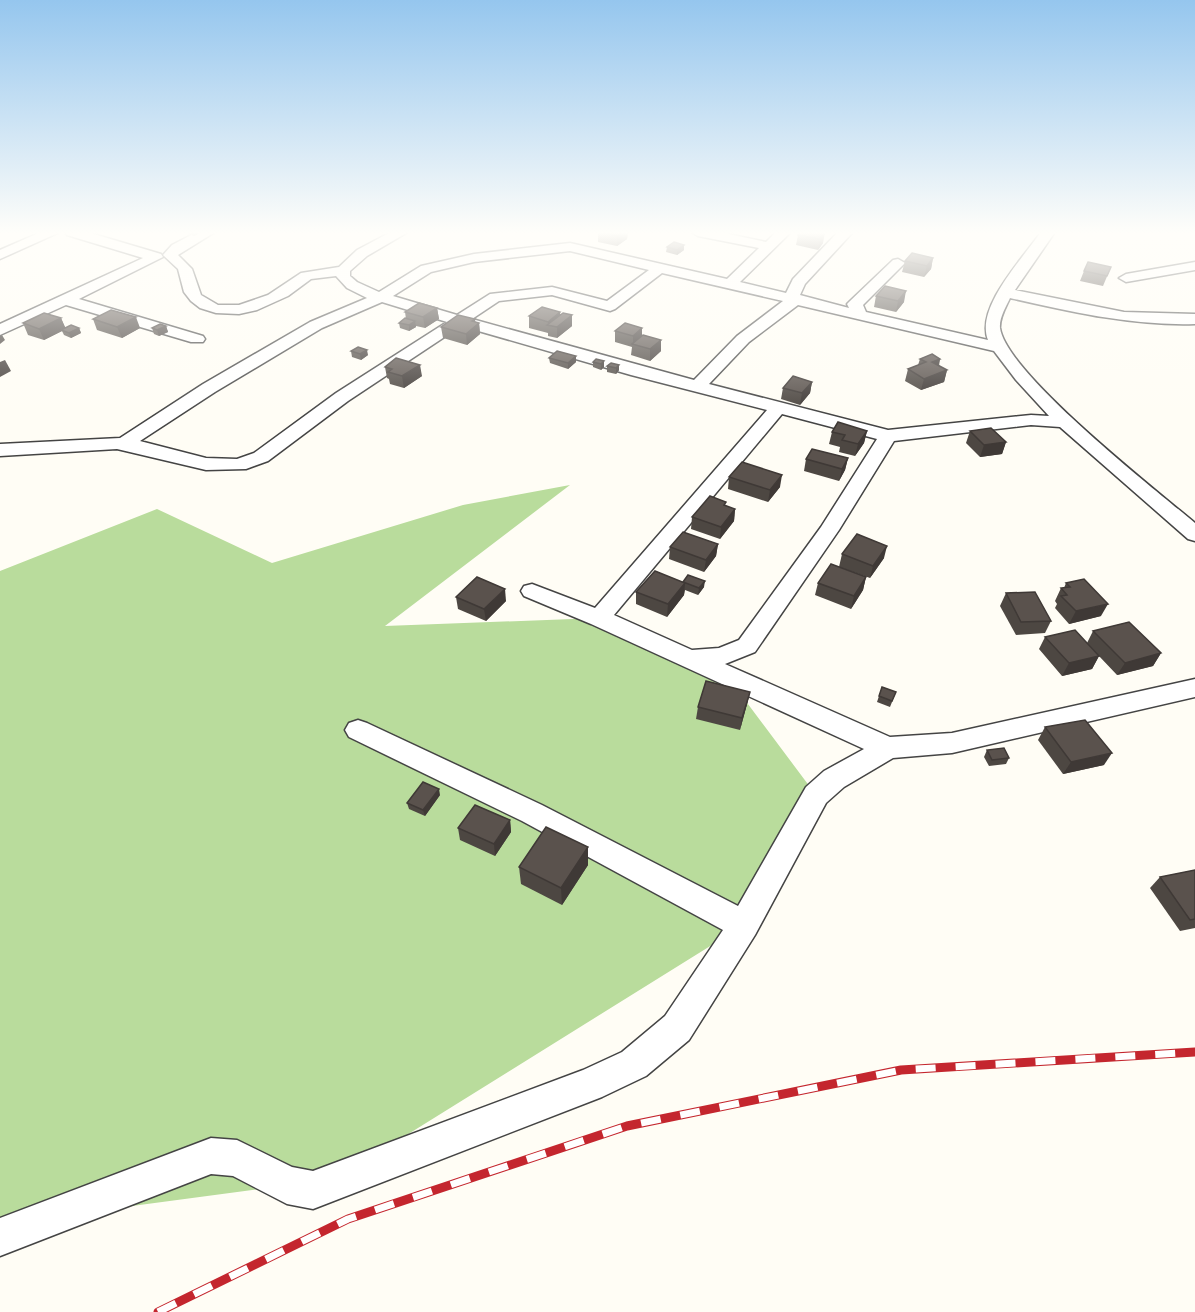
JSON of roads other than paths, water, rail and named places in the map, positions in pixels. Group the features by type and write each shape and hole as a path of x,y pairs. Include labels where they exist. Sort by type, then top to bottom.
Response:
{"street":[{"path":"0,330 76,293"},
{"path":"193,293 206,304 229,311 257,305 281,293"},
{"path":"372,293 638,372 888,436 1030,420 1065,422"},
{"path":"123,444 209,388 316,325 387,293"},
{"path":"0,450 123,444 206,464 239,465 251,462 342,398 495,297 523,293"},
{"path":"561,293 610,306 627,293"},
{"path":"772,293 998,346"},
{"path":"698,386 743,339 793,298 794,293"},
{"path":"860,314 855,304 866,293"},
{"path":"1007,293 993,319 994,338 998,346 1065,422 1195,534"},
{"path":"1008,293 1131,319 1161,321 1195,319"},
{"path":"63,299 197,339"},
{"path":"599,618 777,409"},
{"path":"689,657 721,657 747,646 829,530 888,436"},
{"path":"532,591 689,657 888,748"},
{"path":"0,1238 211,1156 237,1158 287,1185 313,1190 591,1084 634,1064 677,1028 744,925 816,795 834,779 888,748 952,743 1195,688"},
{"path":"358,730 532,813 744,925"}],"railway":[{"path":"158,1312 348,1219 627,1126 901,1070 1195,1052"}]}
